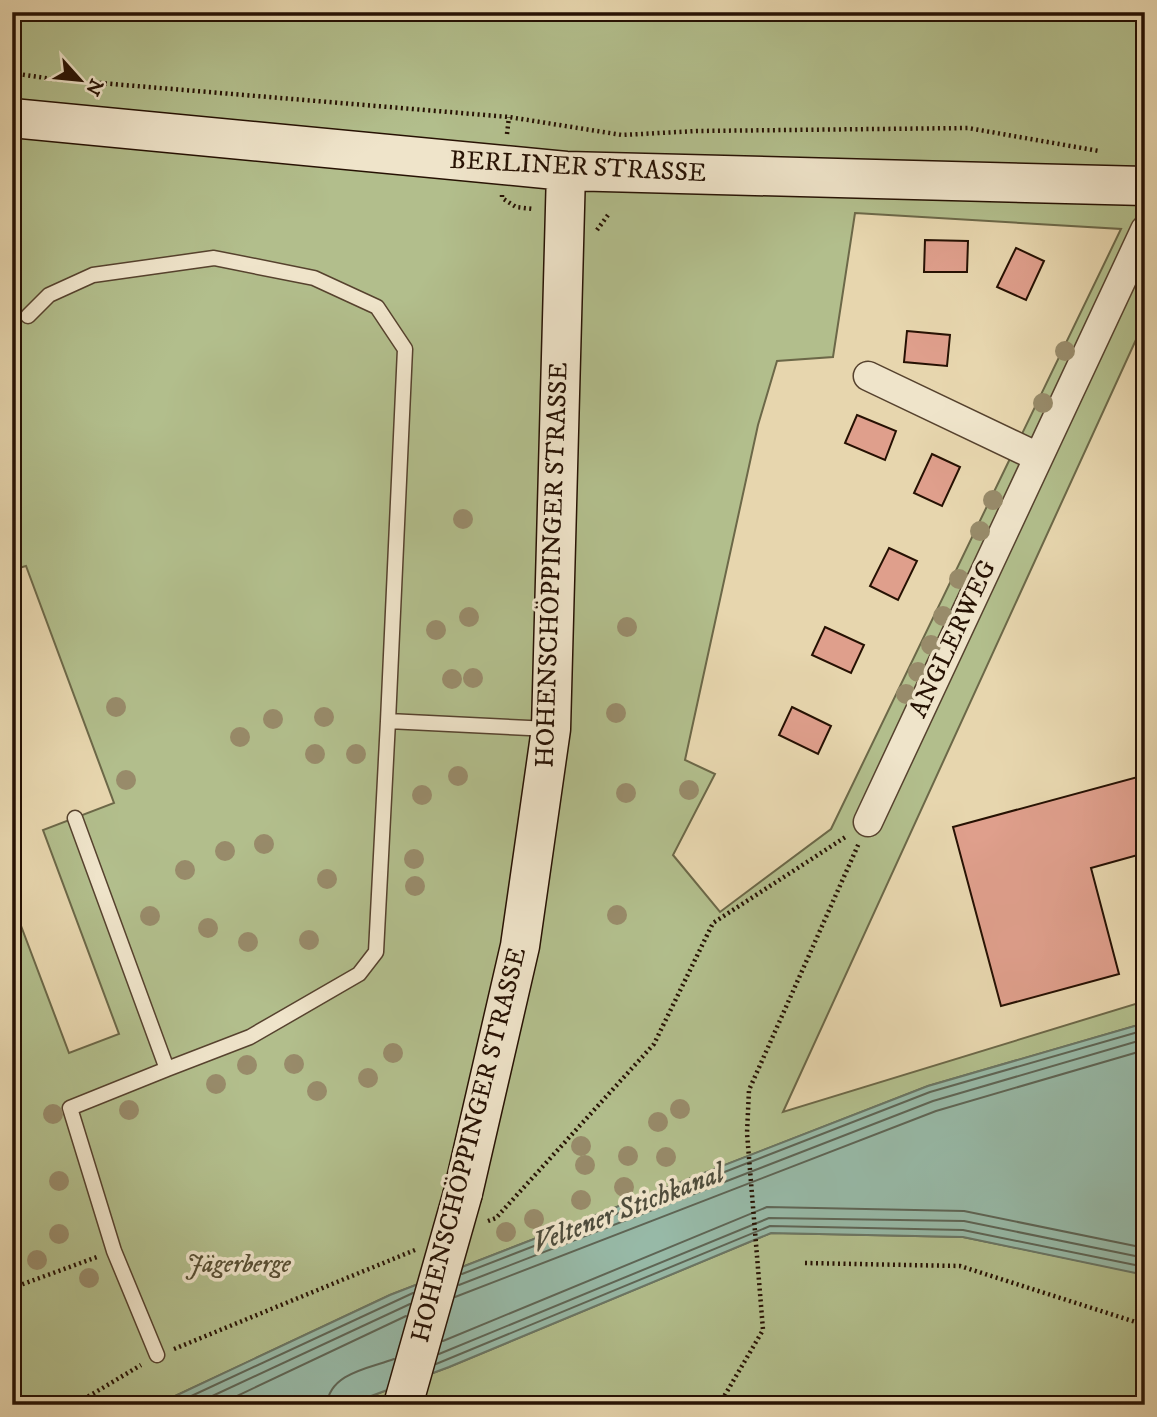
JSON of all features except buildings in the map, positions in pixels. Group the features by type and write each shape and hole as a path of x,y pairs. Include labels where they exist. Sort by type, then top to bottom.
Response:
{"main road":[{"name":"BERLINER STRASSE","path":"12,118 566,171 1145,186"},
{"name":"HOHENSCHÖPPINGER STRASSE","path":"402,1405 463,1193 520,946 551,729 566,171"}],"street":[{"name":"ANGLERWEG","path":"868,822 1145,230"},
{"path":"867,376 1038,457"}],"lane":[{"path":"28,316 50,295 93,275 214,258 314,278 377,307 405,349 376,952 359,974 250,1037 70,1108 114,1251 157,1355"},
{"path":"388,721 551,729"},
{"path":"75,818 167,1069"}],"path":[{"path":"12,73 52,79 509,117 622,135 697,131 968,128 1104,152"},
{"path":"719,1405 763,1330 747,1133 748,1090 868,822"},
{"path":"12,1288 114,1251"},
{"path":"804,1263 960,1266 1145,1325"}],"green space":[{"name":"Jägerberge","path":"12,12 1135,12 1145,45 1145,320 783,1112 1145,1001 1145,1023 928,1086 390,1295 156,1405 12,1405 12,902 69,1053 119,1034 43,830 114,803 26,566 12,570","holes":["855,213 1121,229 831,829 720,912 673,855 715,774 685,760 758,425 777,361 833,357"]},
{"path":"771,1233 963,1237 1144,1274 1145,1405 347,1405 449,1367"}],"water":[{"name":"Veltener Stichkanal","path":"1145,1023 1145,1275 963,1237 771,1233 449,1367 347,1405 156,1405 390,1295 928,1086"}]}
